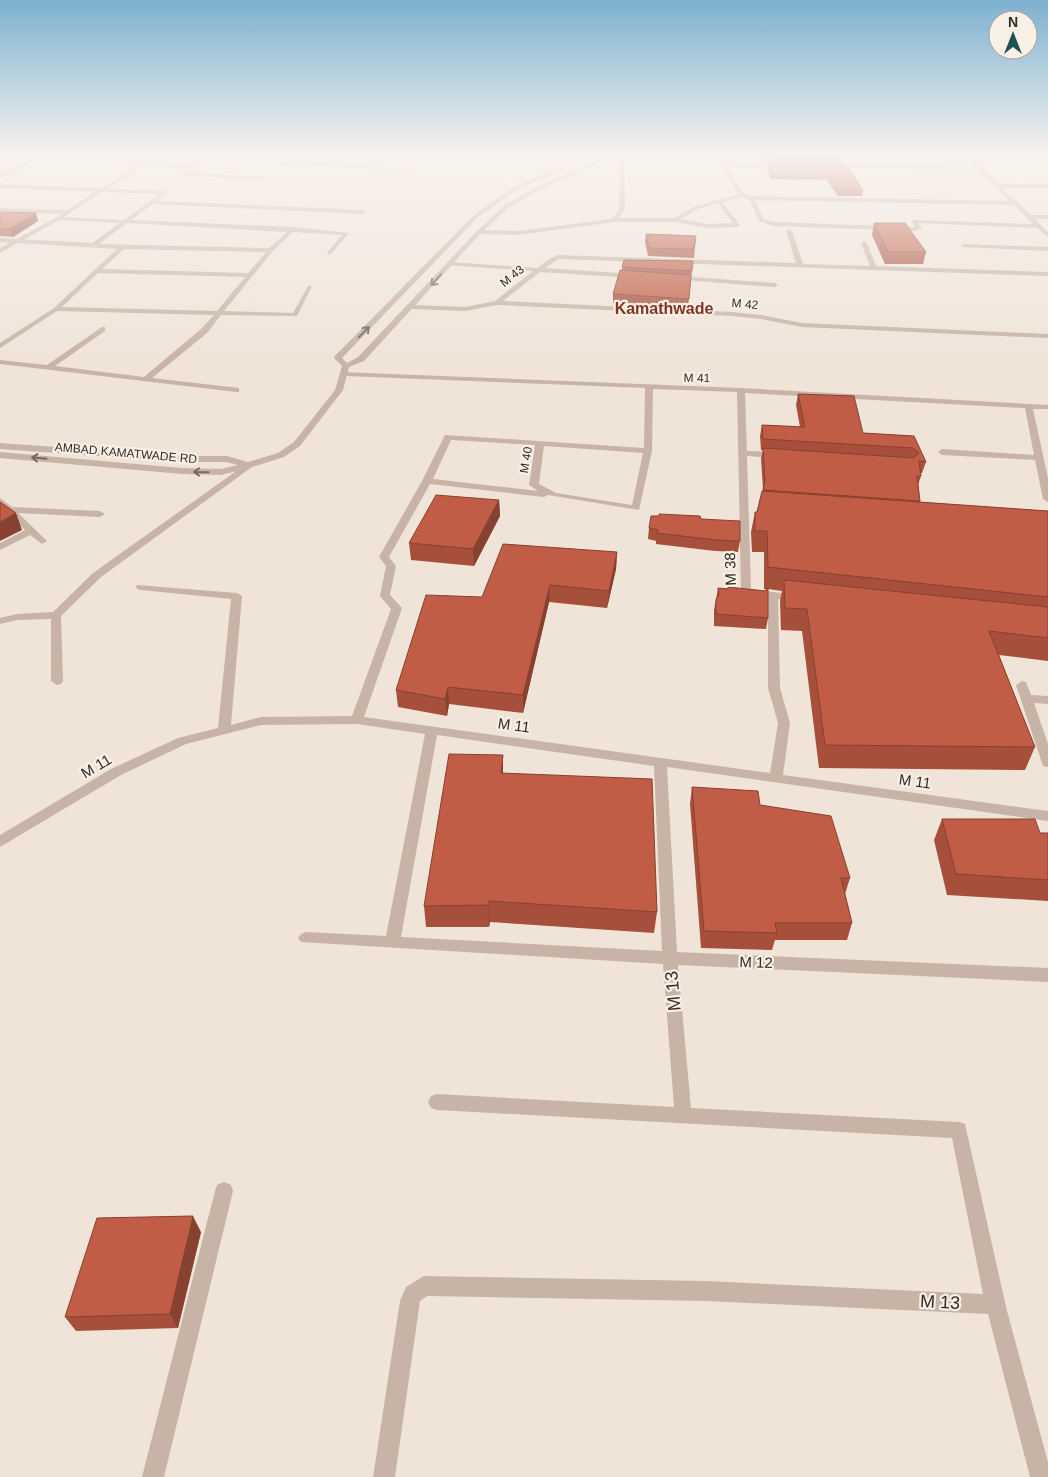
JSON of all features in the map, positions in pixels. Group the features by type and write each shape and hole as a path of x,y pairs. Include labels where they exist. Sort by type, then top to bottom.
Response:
{"street":[{"path":"0,251 50,223"},
{"path":"94,245 127,223"},
{"path":"150,223 346,233 330,253"},
{"path":"469,223 338,358 345,370 361,359 488,223"},
{"path":"479,232 518,233 592,223"},
{"path":"691,223 707,226 737,225 735,223"},
{"path":"769,223 788,228 918,229 915,223"},
{"path":"963,223 1039,226"},
{"path":"1036,223 1048,235"},
{"path":"788,228 800,265"},
{"path":"146,379 204,331 248,275 294,229"},
{"path":"0,240 122,247 271,250"},
{"path":"864,243 874,268"},
{"path":"963,246 1048,249"},
{"path":"0,346 56,309 122,247"},
{"name":"M 43","path":"496,303 554,258 564,256 1048,274"},
{"path":"450,264 646,277"},
{"path":"95,271 248,275"},
{"path":"666,278 775,285"},
{"path":"56,309 295,315 310,287"},
{"name":"M 42","path":"411,307 465,309 496,303 732,314 761,317 802,325 1048,336"},
{"path":"49,367 102,329"},
{"path":"0,362 236,390"},
{"name":"M 41","path":"345,370 649,388 741,390 1048,406"},
{"name":"AMBAD KAMATWADE RD","path":"3,455 182,471 221,472 281,455 297,444 339,390 345,370"},
{"name":"M 40","path":"648,451 540,443 534,485 554,495 636,508 648,451 649,388"},
{"name":"M 38","path":"741,390 742,453 749,507 746,592 802,598"},
{"path":"1028,406 1048,499"},
{"path":"357,720 398,608 385,596 391,566 384,557 427,482 448,437 540,443"},
{"name":"AMBAD KAMATWADE RD","path":"0,446 184,459 228,459 249,465"},
{"path":"3,455 15,446"},
{"path":"942,452 1039,458"},
{"path":"742,453 792,456"},
{"path":"0,622 17,617 56,615 96,575 249,465"},
{"path":"427,482 554,495"},
{"path":"0,501 42,541"},
{"path":"10,510 100,514"},
{"path":"0,547 31,531"},
{"path":"141,587 237,596 224,730"},
{"path":"773,595 774,688 784,723 776,778"},
{"path":"56,615 57,680"},
{"path":"1022,685 1048,763"},
{"path":"1026,698 1048,700"},
{"name":"M 11","path":"0,842 116,772 145,757 182,742 261,720 357,720 1048,816"},
{"path":"392,943 432,730"},
{"path":"660,762 670,958"},
{"name":"M 12","path":"306,938 670,958 1043,974"},
{"name":"M 13","path":"670,958 683,1114"},
{"path":"438,1102 959,1130 999,1318 1041,1477"},
{"path":"153,1477 224,1191"},
{"name":"M 13","path":"384,1477 410,1301 413,1294 424,1286 706,1291 995,1304 999,1318"}],"building":[{"path":"0,223 20,223 10,229 0,229"},
{"path":"874,223 905,223 926,252 888,252"},
{"path":"646,234 696,236 694,249 649,248"},
{"path":"624,260 693,261 692,271 622,267"},
{"path":"620,270 691,275 689,299 613,294"},
{"path":"798,394 854,396 863,433 914,436 926,462 919,461 921,476 917,476 920,501 763,490 765,481 763,448 913,458 919,453 913,448 763,439 762,425 805,427"},
{"path":"762,491 1048,511 1048,597 768,567 767,531 755,531 755,512 757,512"},
{"path":"436,495 499,500 473,549 409,543"},
{"path":"0,502 16,513 0,522"},
{"path":"659,514 700,516 701,519 740,521 740,541 657,533 658,530 649,528 651,516 659,516"},
{"path":"503,544 617,552 609,591 550,585 523,695 448,687 445,699 396,690 426,595 482,597"},
{"path":"784,580 1048,607 1048,638 989,631 1035,747 825,745 807,609 785,608"},
{"path":"728,587 766,591 766,588 768,588 768,618 716,614 716,599 719,596 718,588 728,589"},
{"path":"449,754 503,755 501,773 652,779 657,912 489,901 489,905 424,906"},
{"path":"692,787 758,791 760,805 831,816 850,878 841,878 852,923 775,923 777,933 704,931"},
{"path":"942,819 1035,819 1040,833 1048,833 1048,880 956,874"},
{"path":"193,1216 170,1314 65,1317 97,1218"}],"district":[{"name":"Kamathwade","path":"664,308"}]}
